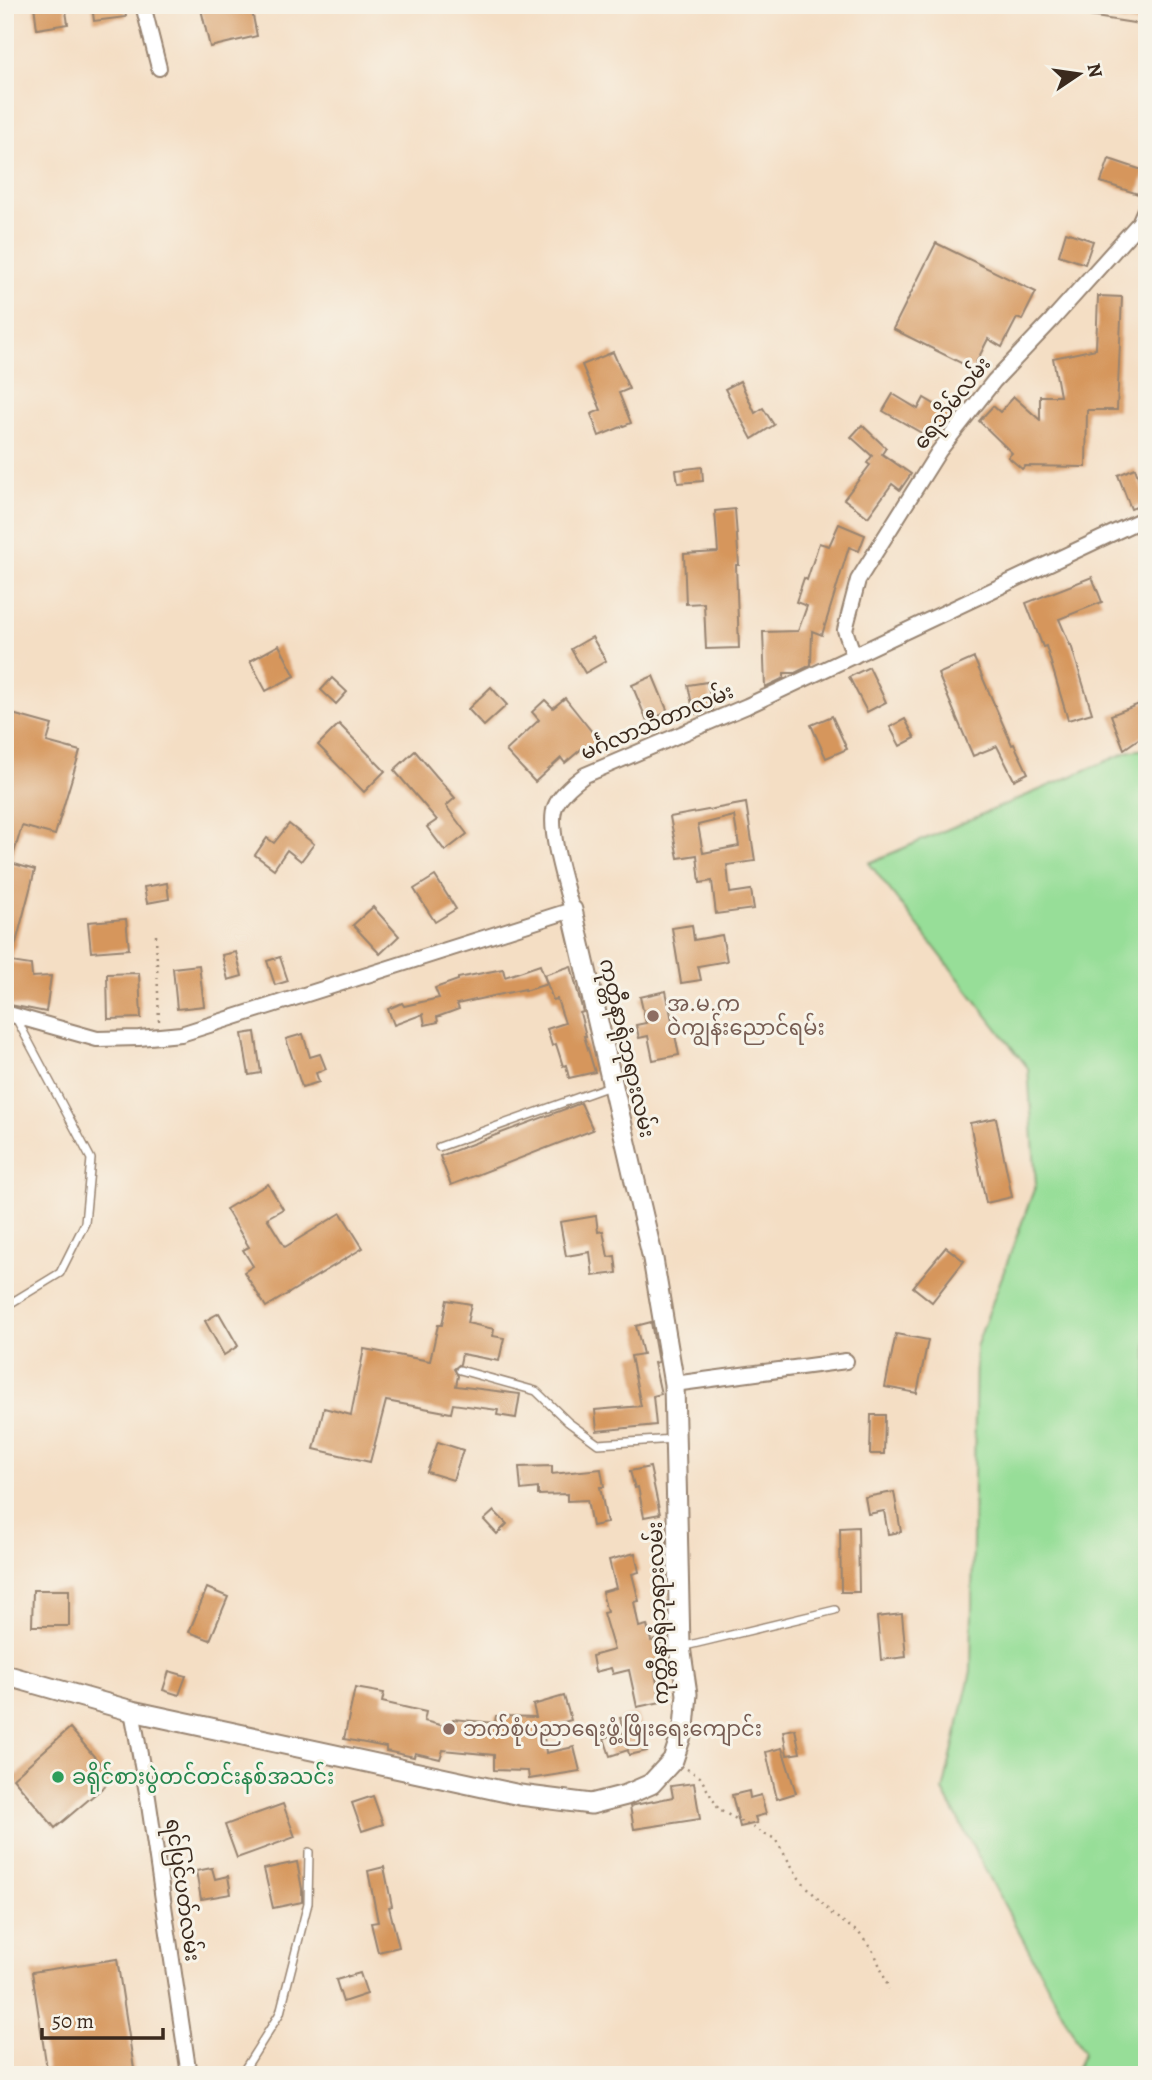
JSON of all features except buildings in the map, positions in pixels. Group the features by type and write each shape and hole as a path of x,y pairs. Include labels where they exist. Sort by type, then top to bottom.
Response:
{"street":[{"path":"143,5 159,68"},
{"name":"ရေသိမ်လမ်း","path":"854,656 845,629 858,580 939,451 994,381 1139,223 1147,205"},
{"name":"မင်္ဂလာသီတာလမ်း","path":"572,910 554,842 555,807 570,786 585,775 747,706 1147,517"},
{"path":"10,1015 97,1039 181,1034 572,910"},
{"name":"ကုတ္တီနာရုံဘုရားလမ်း","path":"5,1675 132,1711 520,1795 591,1804 626,1795 651,1784 673,1760 684,1727 687,1694 680,1647 674,1384 653,1259 572,910"},
{"path":"674,1384 846,1362"},
{"name":"ရင်ပြင်ပတ်လမ်း","path":"132,1711 149,1798 189,2075"}],"lane":[{"path":"5,1310 6,1306 60,1273 85,1223 91,1158 10,1015"},
{"path":"439,1147 611,1086"},
{"path":"460,1370 536,1391 568,1422 598,1444 675,1439"},
{"path":"680,1647 835,1610"},
{"path":"241,2075 280,2013 308,1903 309,1852"}],"path":[{"path":"156,935 160,1036"},
{"path":"673,1760 700,1777 719,1810 775,1839 799,1878 832,1914 859,1933 875,1954 889,1989"}],"green space":[{"path":"1147,749 1147,2075 1073,2075 1084,2053 943,1791 971,1671 976,1347 1036,1184 1028,1068 869,863 1130,751"}],"place":[{"name":"အ.မ.က ဝဲကျွန်းညောင်ရမ်း","path":"653,1016"},
{"name":"ဘက်စုံပညာရေးဖွံ့ဖြိုးရေးကျောင်း","path":"449,1729"},
{"name":"ခရိုင်စားပွဲတင်တင်းနစ်အသင်း","path":"58,1777"}]}
